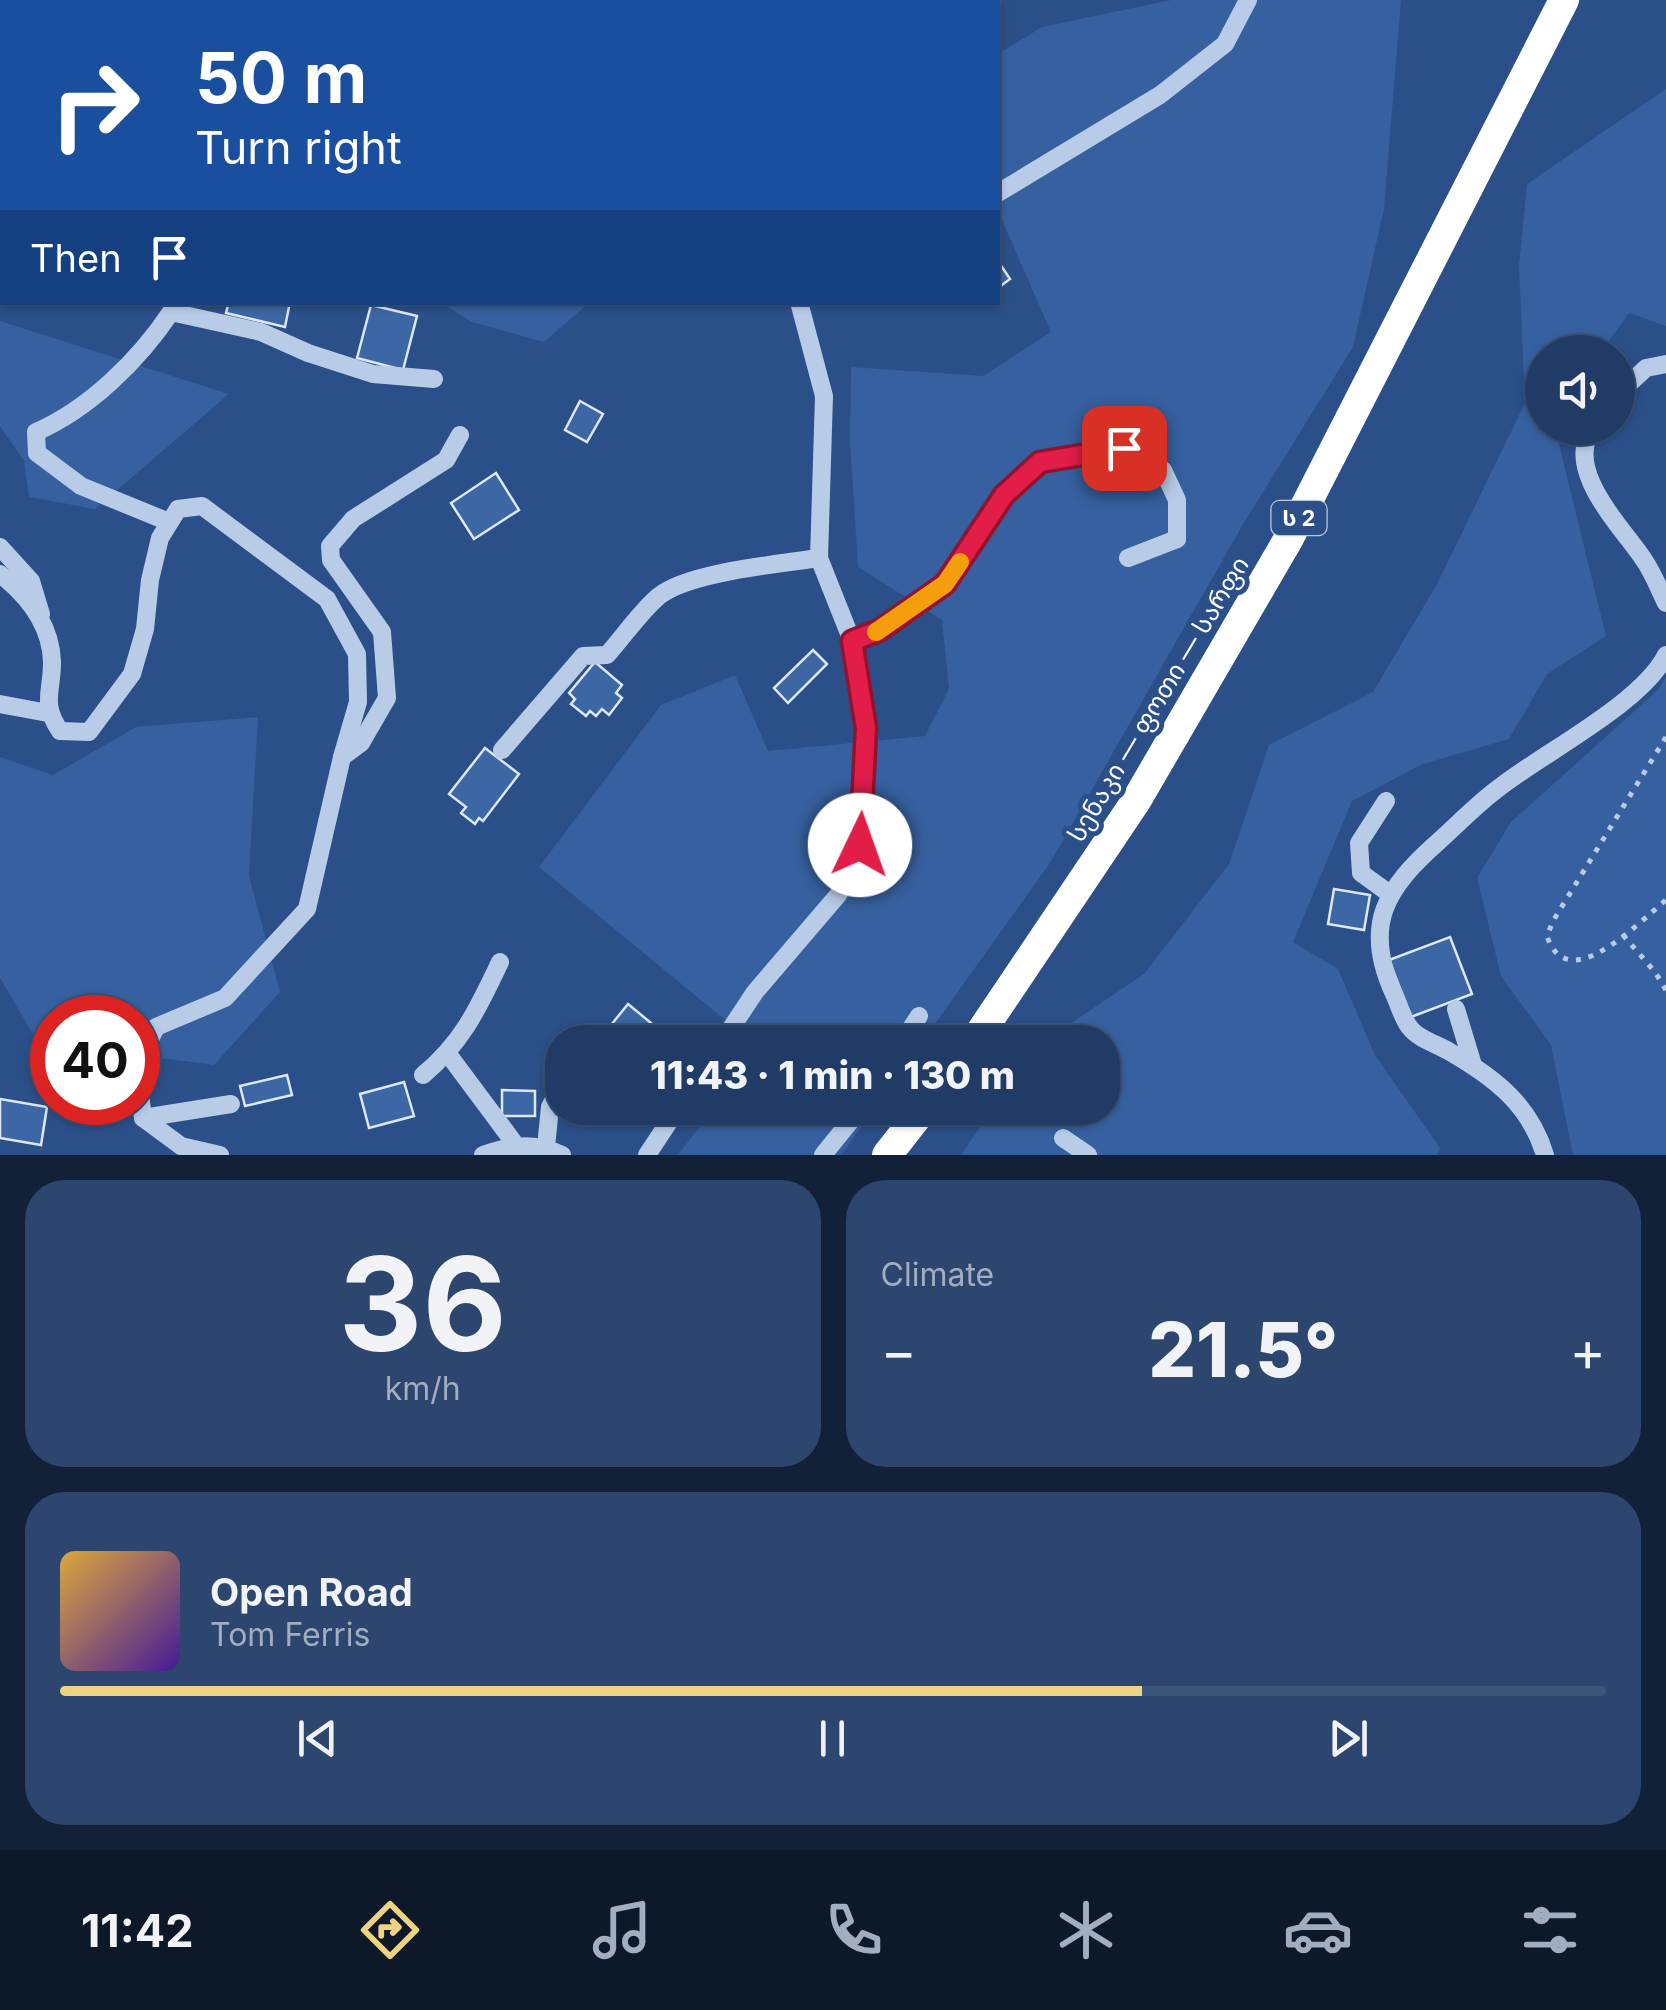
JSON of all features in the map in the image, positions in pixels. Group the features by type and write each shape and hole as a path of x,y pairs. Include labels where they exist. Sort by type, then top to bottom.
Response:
{"highway":[{"name":"სენაკი — ფოთი — სარფი","path":"987,1025 1136,801 1289,538 1564,0"},
{"path":"888,1155 911,1125"}],"street":[{"path":"1000,193 1160,95 1225,44 1248,0"},
{"path":"734,1025 756,992 838,895 860,845 866,728 852,641 819,558 824,396 800,305"},
{"path":"169,522 82,486 37,453 36,432 62,421 96,393 152,341 170,312 261,332 308,353 373,374 434,379"},
{"path":"1635,378 1646,368 1666,364"},
{"path":"342,757 361,743 387,698 382,632 331,560 330,546 353,519 446,460 460,435"},
{"path":"1587,445 1594,494 1646,563 1666,603"},
{"path":"852,641 880,630 945,584 1004,495 1040,462 1124,448 1163,470 1177,500 1176,539 1128,558"},
{"path":"0,547 31,581 52,658 48,713 60,731 89,732 132,674 145,629 150,580 160,538 178,509 202,506 327,599 357,654 358,702 307,909 224,998 160,1025"},
{"path":"502,750 583,656 607,655 660,595 744,569 819,558"},
{"path":"0,574 43,619"},
{"path":"1545,1155 1537,1129 1522,1106 1474,1066 1411,1029 1387,978 1379,936 1395,884 1428,851 1498,788 1658,672 1666,655"},
{"path":"0,704 48,713"},
{"path":"1386,800 1359,843 1361,873 1390,894"},
{"path":"423,1075 448,1054 474,1015 500,962"},
{"path":"1456,1009 1474,1066"},
{"path":"913,1025 919,1016"},
{"path":"448,1054 538,1150"},
{"path":"160,1115 231,1104"},
{"path":"152,1125 181,1146 220,1155"},
{"path":"538,1150 545,1125"},
{"path":"646,1155 666,1125"},
{"path":"823,1155 847,1125"},
{"path":"1063,1138 1088,1155"},
{"path":"483,1155 538,1150"}],"path":[{"path":"1666,737 1605,832 1546,936 1552,952 1561,960 1576,963 1623,935 1666,900"},
{"path":"1623,935 1666,990"}],"shaded area":[{"path":"1171,0 1401,0 1384,209 1353,347 1245,521 1050,863 934,1025 731,1025 539,867 661,705 735,675 768,751 925,736 949,689 942,620 858,567 850,441 851,367 983,376 1051,332 1000,216 1000,53 1042,27"},
{"path":"1666,89 1666,326 1629,313 1613,335 1525,335 1525,403 1519,266 1527,184"},
{"path":"444,305 587,305 544,342 472,322"},
{"path":"0,321 229,394 95,509 29,497 24,461 0,426"},
{"path":"1525,403 1525,445 1559,445 1606,636 1547,674 1509,739 1423,764 1352,801 1293,942 1338,969 1375,1055 1440,1148 1437,1155 961,1155 981,1125 1120,1125 1120,1025 1068,1025 1144,974 1229,864 1269,745 1373,692 1437,584"},
{"path":"1666,676 1666,1155 1573,1155 1551,1045 1501,976 1477,878 1511,822 1658,690"},
{"path":"258,717 249,876 280,992 214,1065 160,1058 160,995 30,995 30,1029 0,978 0,757 53,775 136,727"},
{"path":"701,1125 863,1125 841,1155 678,1155"}],"building":[{"path":"1000,268 1010,279 1000,286"},
{"path":"228,305 289,305 285,327 226,313"},
{"path":"371,305 417,316 403,370 357,358"},
{"path":"580,401 603,414 587,442 565,430"},
{"path":"496,473 519,510 474,539 451,503"},
{"path":"813,650 827,664 788,703 774,688"},
{"path":"595,662 622,685 616,693 622,698 609,715 602,709 596,716 590,711 586,716 571,704 575,699 569,693"},
{"path":"485,748 519,774 483,821 479,818 475,824 461,813 466,807 449,794"},
{"path":"1334,889 1370,895 1364,930 1328,924"},
{"path":"1450,937 1472,994 1411,1017 1389,960"},
{"path":"628,1004 651,1023 649,1025 611,1025"},
{"path":"287,1075 292,1095 245,1106 240,1086"},
{"path":"404,1082 414,1116 369,1128 360,1094"},
{"path":"502,1090 535,1091 535,1116 502,1116"},
{"path":"0,1099 30,1104 30,1125 44,1125 41,1145 0,1138"}],"slow traffic":[{"path":"876,632 945,584 960,562"}],"route":[{"path":"860,845 866,728 852,641 880,630 945,584 1004,495 1040,462 1124,448"}]}
